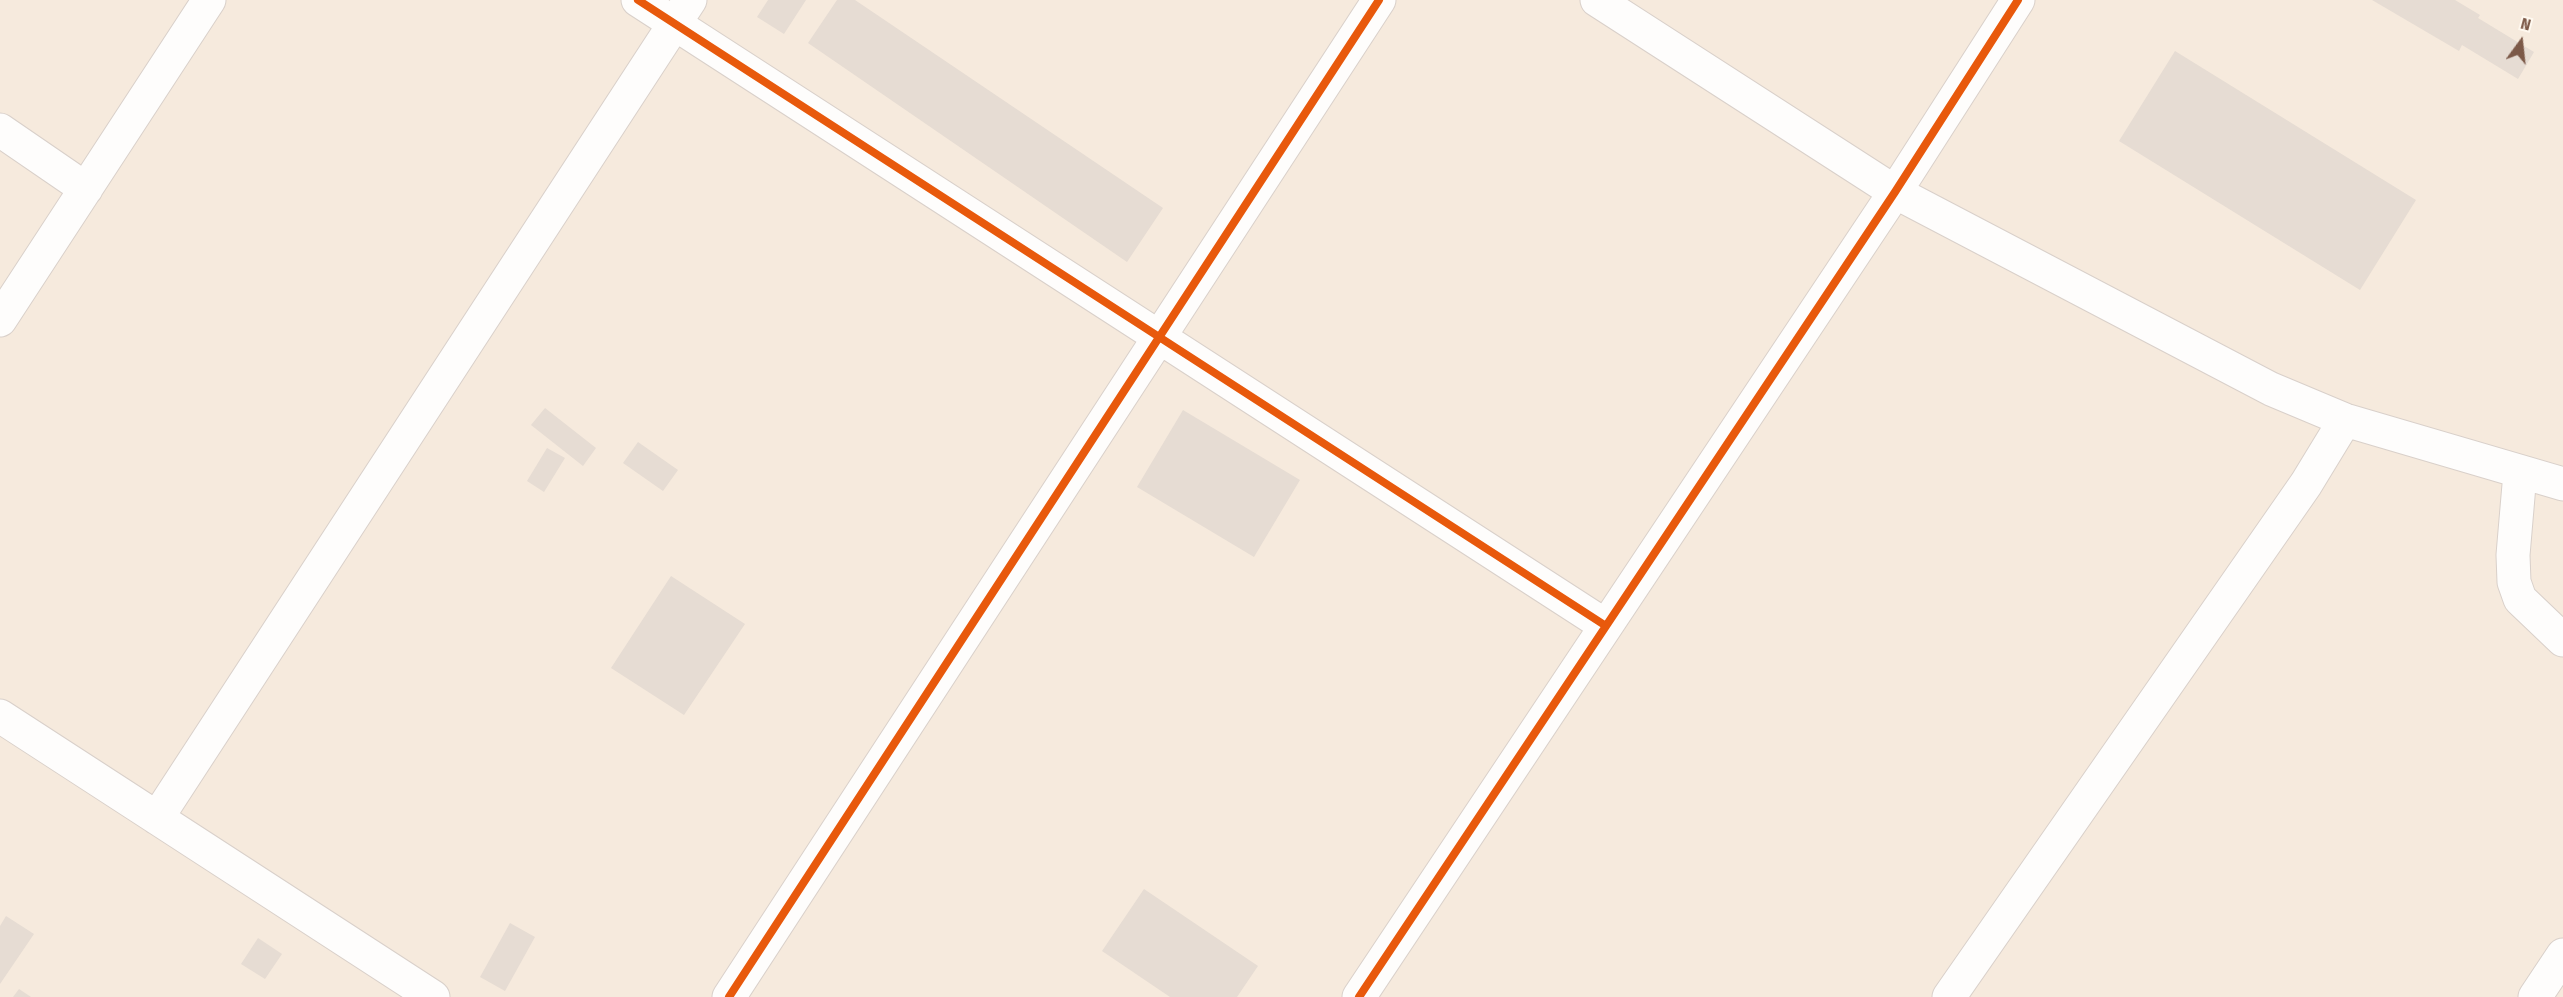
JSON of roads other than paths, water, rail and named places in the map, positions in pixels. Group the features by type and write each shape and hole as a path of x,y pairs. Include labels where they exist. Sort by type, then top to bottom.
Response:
{"street":[{"path":"0,320 209,0"},
{"path":"638,0 683,12 1159,337 1606,626"},
{"path":"729,997 1379,0"},
{"path":"1597,0 1895,192 2271,389 2345,420 2563,484"},
{"path":"1359,997 1895,192 2018,0"},
{"path":"157,818 683,12"},
{"path":"0,130 86,189"},
{"path":"1948,997 2306,484 2345,420"},
{"path":"2520,473 2513,555 2514,582 2520,599 2563,640"},
{"path":"0,716 433,997"},
{"path":"2535,997 2563,955"}]}
